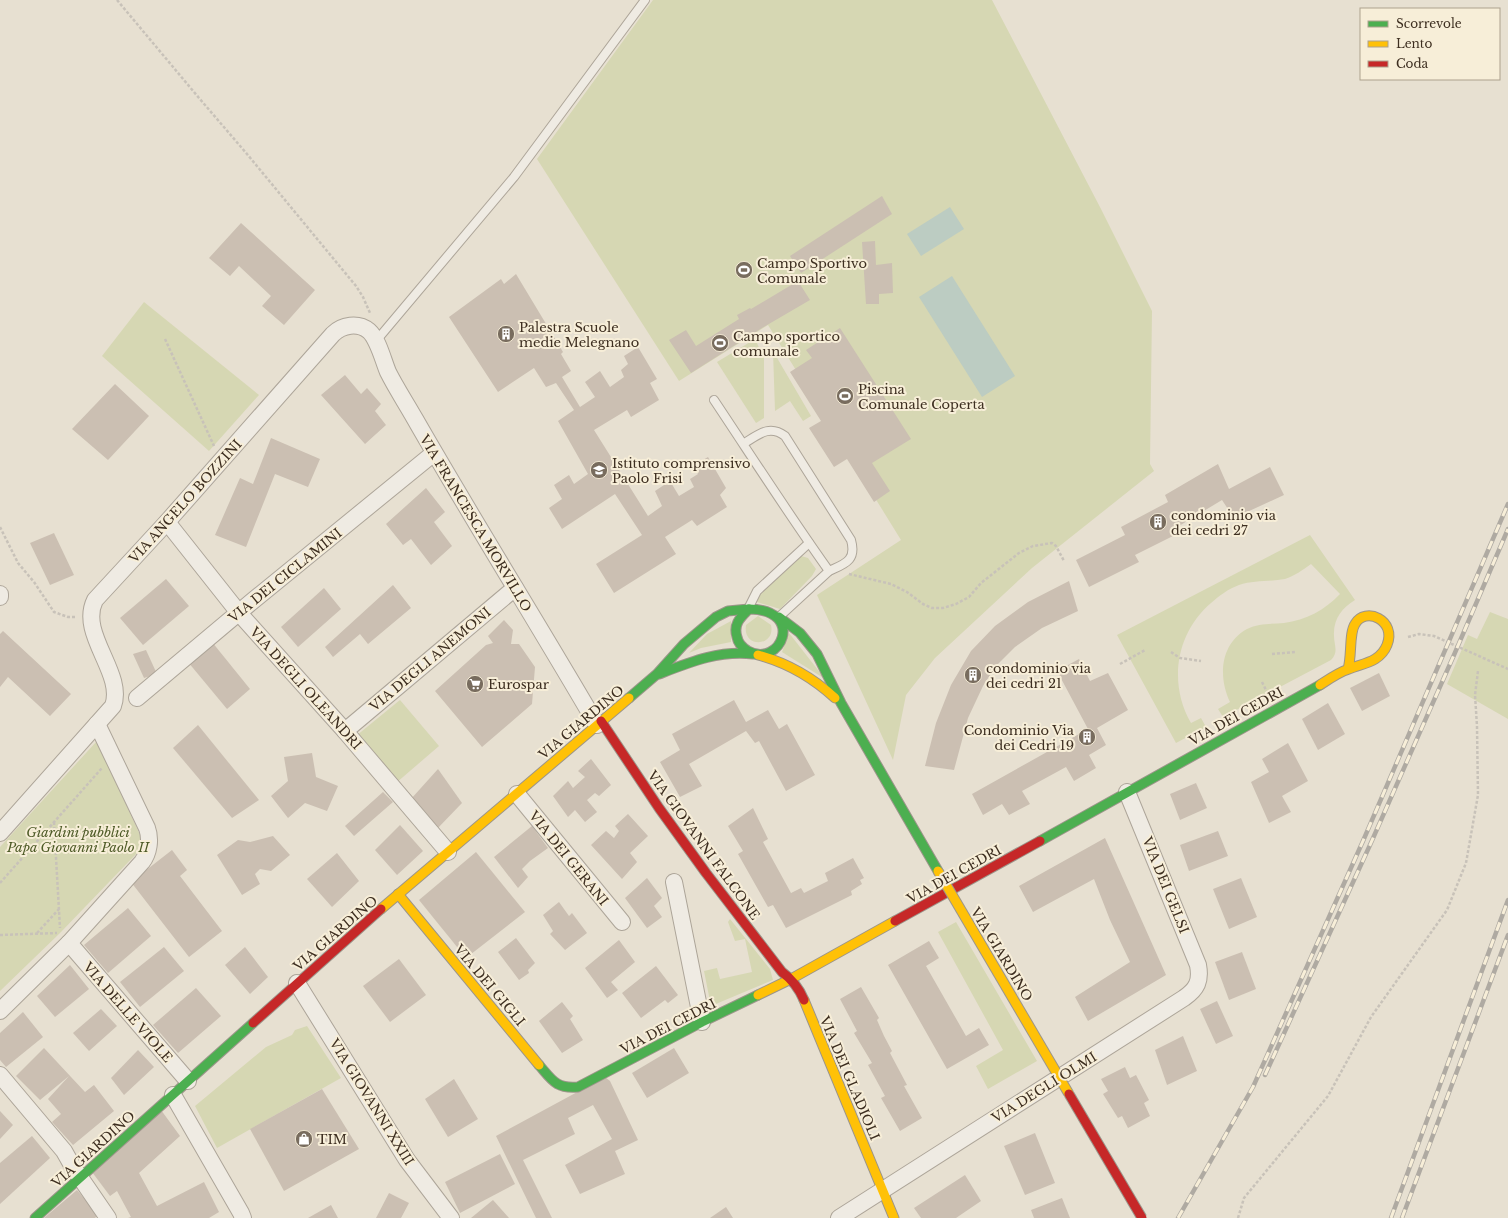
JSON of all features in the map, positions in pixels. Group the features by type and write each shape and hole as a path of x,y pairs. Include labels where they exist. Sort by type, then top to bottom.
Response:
{"street":[{"name":"VIA FRANCESCA MORVILLO","path":"355,326 367,330 376,341 388,372 434,454 599,723"},
{"name":"VIA ANGELO BOZZINI","path":"97,724 111,708 115,697 115,687 95,633 92,618 92,607 95,600 167,522 333,334 341,328 355,326"},
{"name":"VIA DEI CICLAMINI","path":"137,698 434,454"},
{"name":"VIA DEGLI OLEANDRI","path":"167,522 239,613 345,731 448,852"},
{"name":"VIA DEGLI ANEMONI","path":"345,731 515,588"},
{"name":"VIA GIARDINO","path":"749,609 742,613 738,620 735,627 735,635 742,648 756,655 766,654 778,645 782,638 783,631 779,617"},
{"name":"VIA GIARDINO","path":"35,1218 398,894 657,674 681,647 716,617 728,611 749,609 766,610 779,617 800,633 813,647 826,670 841,703 1142,1218"},
{"path":"1348,669 1352,657 1353,631 1355,624 1360,618 1368,616 1378,617 1384,622 1389,632 1388,643"},
{"name":"VIA DEI CEDRI","path":"566,1088 582,1085 702,1022 791,979 1348,669 1374,660 1383,653 1388,643"},
{"name":"VIA GIARDINO","path":"657,674 718,654 744,652 776,659 801,671 818,682 841,703"},
{"name":"VIA GIOVANNI FALCONE","path":"599,723 706,873 782,972 791,979"},
{"path":"0,832 97,724 147,828 149,842 142,862 69,943 0,1011"},
{"name":"VIA DEI GELSI","path":"1127,792 1198,965 1200,980"},
{"name":"VIA DEI GERANI","path":"517,794 622,922"},
{"path":"674,882 702,1022"},
{"name":"VIA DEI GIGLI","path":"398,894 553,1081 556,1084 566,1088"},
{"name":"VIA DELLE VIOLE","path":"69,943 188,1081"},
{"name":"VIA DEI GLADIOLI","path":"791,979 799,989 882,1190"},
{"name":"VIA DEGLI OLMI","path":"839,1218 1184,998 1196,988 1200,980"},
{"name":"VIA GIOVANNI XXIII","path":"297,983 407,1160 451,1218"},
{"path":"0,1075 64,1151 73,1167 108,1218"},
{"path":"173,1095 243,1218"},
{"path":"882,1190 894,1218"}],"lane":[{"path":"376,341 514,177 645,0"},
{"path":"714,400 829,571"},
{"path":"743,444 765,431 770,430 780,433 788,440 851,540 853,551 849,560 845,564 829,571 779,617"},
{"path":"749,609 757,591 809,543"}],"path":[{"path":"117,0 356,286 368,306 376,341"},
{"path":"165,339 221,461"},
{"path":"0,527 18,563 34,582 54,612 68,617 92,618"},
{"path":"829,571 854,575 891,584 932,608 942,608 956,604 969,597 981,583 1020,553 1033,546 1043,543 1052,543 1056,546 1064,560"},
{"path":"1388,643 1419,634 1434,636 1508,668"},
{"path":"1120,664 1145,650"},
{"path":"1171,652 1180,658 1201,661"},
{"path":"1272,654 1295,652"},
{"path":"1238,1218 1244,1198 1328,1096 1371,1016 1447,910 1466,863 1478,795 1475,695 1478,671"},
{"path":"0,883 104,767"},
{"path":"0,935 60,933 54,822"},
{"path":"37,934 59,910"}],"green space":[{"path":"653,0 992,0 1101,209 1152,311 1150,464 1154,471 1032,568 935,658 906,695 893,760 817,595 901,540 768,325 679,381 537,159"},
{"path":"144,302 259,395 209,451 102,356"},
{"path":"755,339 764,358 764,418 756,423 717,362"},
{"path":"773,351 811,416 803,421 790,401 775,411"},
{"path":"1310,535 1355,600 1342,610 1335,624 1335,654 1331,660 1223,717 1218,709 1230,702 1224,682 1224,662 1231,643 1238,635 1247,629 1256,626 1292,622 1307,617 1328,605 1340,594 1311,564 1298,573 1285,579 1250,582 1231,589 1214,600 1199,615 1183,644 1179,659 1178,675 1184,708 1191,723 1201,718 1206,727 1176,743 1117,635"},
{"path":"801,556 808,558 816,569 812,576 780,609 757,602 759,595 763,590"},
{"path":"1490,612 1508,619 1508,719 1447,684 1468,635 1477,639"},
{"path":"758,616 771,625 769,638 759,642 753,641 746,633 746,625"},
{"path":"731,621 731,642 701,648 689,653 707,634"},
{"path":"789,633 825,679 782,652"},
{"path":"400,700 439,746 396,783 356,736"},
{"name":"Giardini pubblici Papa Giovanni Paolo II","path":"97,741 141,837 137,853 60,933 0,991 0,847"},
{"path":"730,919 770,969 773,980 711,1006 704,971 717,968 720,979 752,972 745,939 735,941 728,922"},
{"path":"956,922 1037,1061 988,1089 976,1066 1003,1050 938,932"},
{"path":"307,1026 341,1078 217,1148 195,1106 266,1047 292,1035 295,1030"}],"shaded area":[{"path":"950,207 964,229 921,256 907,234"},
{"path":"952,276 1015,376 982,397 919,297"}],"building":[{"path":"882,196 892,214 801,273 790,256"},
{"path":"241,223 315,290 284,325 262,306 271,296 239,266 230,276 209,258"},
{"path":"875,241 876,265 892,263 893,293 879,294 879,304 866,304 862,242"},
{"path":"516,274 563,352 561,354 571,371 562,377 580,407 595,397 585,382 600,371 610,387 624,377 621,370 628,364 624,356 638,347 657,379 650,383 659,400 631,417 627,410 594,430 648,516 662,506 655,491 670,481 679,496 694,487 690,479 698,474 693,466 708,457 726,488 720,495 727,507 697,526 692,520 665,537 676,554 614,593 596,564 642,535 615,494 562,529 549,508 562,499 554,485 569,475 574,484 588,474 558,421 574,410 556,383 546,387 534,368 498,392 449,317 501,279 504,284"},
{"name":"Campo sportico comunale","path":"798,281 810,300 762,328 691,373 669,340 686,330 696,346 739,319 737,315 750,308 751,309"},
{"name":"Piscina Comunale Coperta","path":"840,328 911,439 872,463 890,491 874,502 847,459 834,467 809,428 821,421 790,372 812,358 806,350"},
{"path":"345,375 361,394 367,388 381,404 375,411 386,425 365,444 321,395"},
{"path":"115,384 149,416 108,460 72,429"},
{"path":"271,438 320,459 308,487 275,474 246,547 215,535 240,478 253,484"},
{"name":"condominio via dei cedri 27","path":"1218,464 1229,489 1270,467 1284,495 1234,518 1222,500 1179,526 1181,532 1135,555 1139,562 1089,587 1076,560 1125,535 1121,527 1168,502 1165,495"},
{"path":"426,488 445,512 434,522 452,546 431,565 411,539 403,545 386,524"},
{"path":"54,533 74,575 50,585 30,543"},
{"path":"166,579 189,606 143,645 120,618"},
{"name":"condominio via dei cedri 21","path":"1069,581 1078,611 1042,628 1015,647 996,666 983,686 968,718 954,770 925,766 936,723 951,685 971,651 995,626 1028,602"},
{"path":"393,585 411,608 368,644 360,634 333,657 325,647"},
{"path":"324,588 341,609 298,647 281,627"},
{"name":"Eurospar","path":"504,620 513,630 511,644 519,644 535,667 532,704 482,747 435,691 486,645 493,643 488,636"},
{"path":"3,631 71,694 50,716 8,677 0,687 0,634"},
{"path":"212,642 250,689 227,709 188,662"},
{"path":"146,650 157,674 144,678 133,654"},
{"name":"Condominio Via dei Cedri 19","path":"1079,659 1090,681 1108,673 1128,710 1097,728 1106,745 1089,755 1096,768 1074,781 1066,767 1022,791 1030,804 1009,815 1002,804 983,815 972,794 1088,729 1057,671"},
{"path":"1379,673 1390,696 1362,711 1350,688"},
{"path":"734,700 746,722 768,710 779,729 787,724 815,775 786,791 759,741 755,743 746,731 689,764 702,786 680,797 660,762 680,750 672,734"},
{"path":"1328,703 1345,734 1318,750 1302,719"},
{"path":"198,725 259,800 232,818 173,748"},
{"path":"1288,743 1308,781 1282,796 1291,812 1269,823 1251,782 1269,772 1262,759"},
{"path":"312,753 316,777 338,786 327,811 305,803 288,818 271,796 288,781 284,757"},
{"path":"591,759 611,785 599,796 595,793 587,800 597,812 585,822 575,810 568,817 553,796 568,781 573,788 585,777 578,771"},
{"path":"438,769 462,803 436,830 411,799"},
{"path":"1196,783 1207,808 1180,820 1170,794"},
{"path":"383,792 393,802 354,836 345,826"},
{"path":"753,808 768,839 763,842 791,893 801,888 804,893 828,881 825,873 853,858 864,878 860,880 862,884 851,891 852,895 786,928 773,905 768,907 738,854 743,851 728,826"},
{"path":"628,814 648,836 630,853 637,862 622,879 591,845 606,831 614,838 619,831 615,826"},
{"path":"400,825 423,851 397,875 375,850"},
{"path":"532,826 548,848 522,869 528,877 518,888 494,857"},
{"path":"1218,831 1228,856 1189,871 1180,845"},
{"path":"273,836 290,855 271,871 260,869 255,874 260,884 242,895 217,855 238,840 250,842"},
{"path":"1105,838 1166,975 1088,1021 1075,997 1130,962 1110,920 1094,879 1033,912 1019,886"},
{"path":"172,850 187,870 180,876 222,931 189,957 131,882"},
{"path":"476,852 525,912 466,958 419,900"},
{"path":"337,853 359,881 332,907 307,879"},
{"path":"647,878 662,898 654,906 662,917 647,928 625,898"},
{"path":"1241,878 1257,917 1229,929 1213,889"},
{"path":"559,902 569,916 572,913 587,933 565,950 550,934 553,931 543,915"},
{"path":"128,908 151,936 108,973 84,945"},
{"path":"516,938 535,963 528,970 529,973 519,980 498,952"},
{"path":"619,940 635,962 611,982 618,990 607,998 585,968"},
{"path":"929,941 939,958 926,966 966,1036 979,1028 989,1045 947,1069 888,965"},
{"path":"164,947 184,971 140,1007 120,982"},
{"path":"245,947 268,977 250,994 225,965"},
{"path":"1242,952 1256,989 1229,1000 1215,962"},
{"path":"399,959 426,995 390,1022 363,986"},
{"path":"70,965 89,989 55,1017 37,996"},
{"path":"656,966 678,995 668,1003 665,1000 641,1018 622,993"},
{"path":"861,987 879,1018 877,1020 892,1051 890,1053 907,1085 904,1086 922,1118 900,1131 881,1098 885,1096 868,1065 872,1063 854,1033 857,1031 840,999"},
{"path":"196,988 221,1016 178,1053 153,1025"},
{"path":"1217,1001 1233,1036 1216,1044 1200,1009"},
{"path":"562,1002 573,1016 570,1019 583,1040 562,1053 539,1021"},
{"path":"101,1009 117,1026 89,1051 73,1033"},
{"path":"23,1012 43,1037 6,1067 0,1060 0,1033"},
{"path":"1183,1036 1197,1071 1167,1085 1155,1050"},
{"path":"44,1048 85,1092 94,1085 114,1111 73,1145 52,1122 61,1114 48,1099 69,1076 40,1100 16,1076"},
{"path":"674,1048 689,1073 647,1098 632,1073"},
{"path":"138,1050 154,1067 124,1095 111,1078"},
{"path":"1125,1067 1130,1078 1136,1075 1149,1100 1144,1103 1150,1116 1128,1128 1122,1116 1118,1118 1103,1094 1108,1091 1101,1079"},
{"path":"605,1077 610,1081 638,1140 615,1151 625,1174 580,1194 565,1165 612,1139 593,1105 568,1118 575,1134 523,1160 552,1218 536,1218 496,1136"},
{"path":"454,1079 478,1119 448,1137 425,1099"},
{"name":"TIM","path":"322,1089 359,1149 284,1191 250,1129"},
{"path":"161,1110 180,1136 139,1173 157,1206 204,1182 219,1212 209,1218 128,1218 131,1217 117,1191 110,1196 92,1172"},
{"path":"0,1111 13,1125 0,1139"},
{"path":"1035,1133 1055,1183 1025,1195 1004,1146"},
{"path":"32,1136 50,1158 0,1204 0,1163"},
{"path":"500,1154 515,1184 460,1213 445,1182"},
{"path":"965,1175 981,1201 956,1218 921,1218 914,1208"},
{"path":"77,1190 98,1215 95,1218 44,1218"},
{"path":"389,1193 409,1203 401,1218 376,1218"},
{"path":"1062,1198 1070,1218 1034,1218 1031,1210"},
{"path":"493,1200 509,1218 471,1218"},
{"path":"331,1205 338,1218 308,1218"},
{"path":"726,1207 733,1218 710,1218"}],"railway":[{"path":"1178,1218 1253,1087 1363,841 1508,504"},
{"path":"1265,1075 1370,845 1508,529"},
{"path":"1391,1218 1508,900"},
{"path":"1402,1218 1508,935"}],"traffic: fast":[{"path":"749,609 767,612 778,619 783,627 782,637 778,646 770,652 760,654 748,651 738,641 736,632 738,622 749,609"},
{"path":"629,698 657,674 684,644 716,617 728,611 749,609"},
{"path":"779,617 800,633 817,654 841,703 938,871"},
{"path":"659,674 693,661 716,655 740,653 753,654"},
{"path":"1040,841 1320,685"},
{"path":"539,1065 551,1079 559,1085 564,1087 578,1087 702,1022 758,995"},
{"path":"35,1218 253,1023"}],"traffic: slow":[{"path":"1320,685 1342,672 1371,661 1384,651 1389,636 1388,629 1378,618 1366,616 1355,624 1352,633 1348,669"},
{"path":"758,655 779,662 808,677 835,698"},
{"path":"381,909 629,698"},
{"path":"938,871 1069,1094"},
{"path":"398,894 539,1065"},
{"path":"758,995 791,979 895,921"},
{"path":"804,1000 894,1218"}],"traffic: jam":[{"path":"601,721 659,808 706,873 782,972 795,984 804,1000"},
{"path":"895,921 1040,841"},
{"path":"253,1023 381,909"},
{"path":"1069,1094 1142,1218"}],"place":[{"name":"Campo Sportivo Comunale","path":"744,270"},
{"name":"Palestra Scuole medie Melegnano","path":"506,334"},
{"name":"Campo sportico comunale","path":"720,343"},
{"name":"Piscina Comunale Coperta","path":"845,396"},
{"name":"Istituto comprensivo Paolo Frisi","path":"599,470"},
{"name":"condominio via dei cedri 27","path":"1158,522"},
{"name":"condominio via dei cedri 21","path":"973,675"},
{"name":"Eurospar","path":"475,684"},
{"name":"Condominio Via dei Cedri 19","path":"1087,737"},
{"name":"TIM","path":"304,1139"}]}
